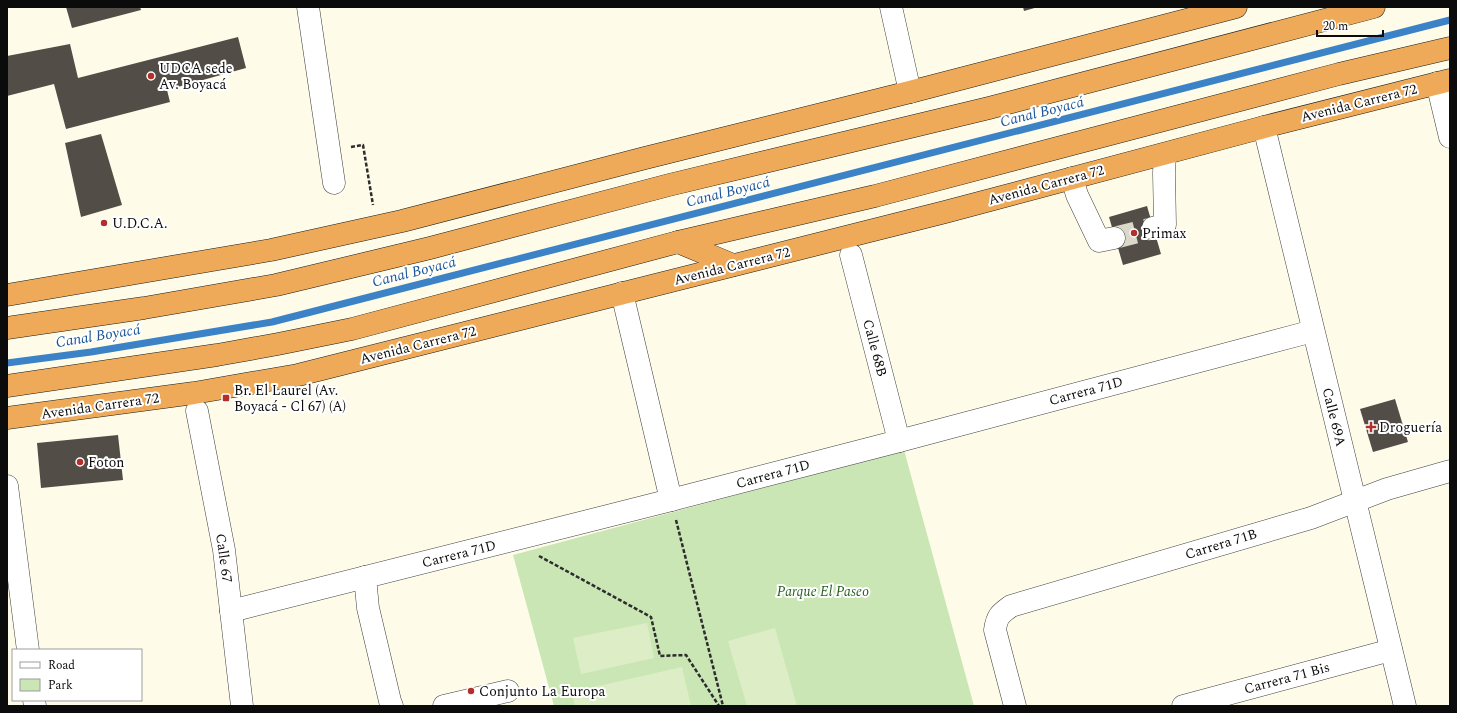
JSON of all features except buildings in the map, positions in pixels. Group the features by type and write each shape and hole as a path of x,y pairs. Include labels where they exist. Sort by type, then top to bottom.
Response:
{"highway":[{"path":"7,295 271,250 377,227 910,92 1236,7"},
{"path":"7,328 144,308 276,285 430,248 669,185 989,108 1374,7"},
{"path":"7,386 218,355 301,340 352,328 678,242 875,196 1339,74 1450,48"},
{"name":"Avenida Carrera 72","path":"7,418 194,393 298,375 1165,154 1446,78"},
{"path":"678,242 733,265"}],"street":[{"path":"308,7 334,184"},
{"path":"891,7 910,92"},
{"path":"1446,78 1450,137"},
{"name":"Calle 69A","path":"1264,127 1404,706"},
{"path":"1153,228 1165,225 1165,154"},
{"path":"1072,178 1077,195 1099,241 1114,238"},
{"name":"Calle 68B","path":"851,255 899,441"},
{"path":"622,293 671,500"},
{"name":"Carrera 71D","path":"231,611 511,541 899,441 1313,330"},
{"name":"Calle 67","path":"197,411 224,550 242,706"},
{"name":"Carrera 71B","path":"1016,706 995,630 997,621 1001,614 1011,606 1311,518 1387,489 1450,471"},
{"path":"7,486 28,649"},
{"path":"365,577 368,608 392,706"},
{"name":"Carrera 71 Bis","path":"1183,706 1391,650"},
{"path":"444,706 508,690"}],"path":[{"path":"329,151 363,145 377,227"},
{"path":"671,500 723,706"},
{"path":"511,541 651,617 660,656 686,655 719,706"}],"green space":[{"name":"Parque El Paseo","path":"904,450 974,706 554,706 513,555"},
{"path":"647,623 654,658 581,674 573,638"},
{"path":"775,628 797,706 747,706 728,641"},
{"path":"682,667 691,706 575,706 572,692"}],"waterway":[{"name":"Canal Boyacá","path":"7,363 91,352 272,322 1450,20"}],"tunnel":[{"path":"1114,238 1153,228"}],"place":[{"name":"UDCA sede Av. Boyacá","path":"151,76"},
{"name":"U.D.C.A.","path":"104,223"},
{"name":"Primax","path":"1134,233"},
{"name":"Br. El Laurel (Av. Boyacá - Cl 67) (A)","path":"226,398"},
{"name":"Droguería","path":"1371,427"},
{"name":"Foton","path":"80,462"},
{"name":"Conjunto La Europa","path":"471,691"}]}
